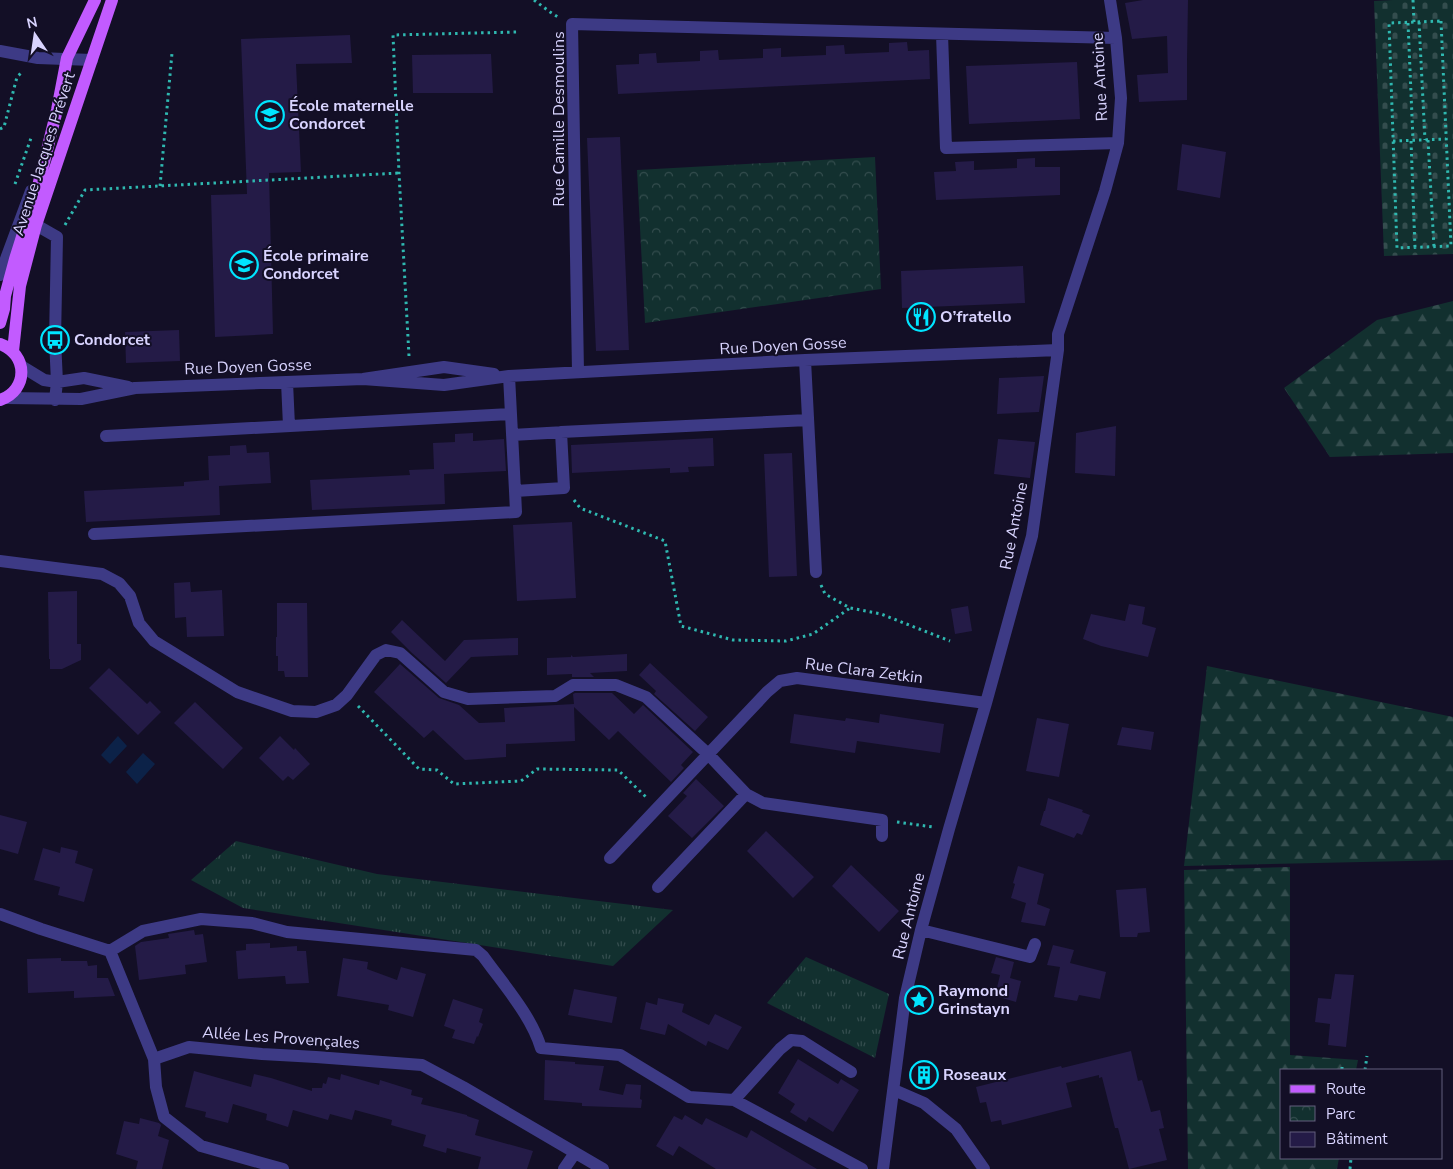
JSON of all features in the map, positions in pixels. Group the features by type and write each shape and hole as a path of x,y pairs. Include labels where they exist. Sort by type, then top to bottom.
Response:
{"main road":[{"name":"Avenue Jacques Prévert","path":"13,351 20,286 31,223 67,58 95,0"},
{"name":"Avenue Jacques Prévert","path":"0,323 5,296 92,60 112,0"},
{"path":"0,344 7,346 18,358 22,376 14,392 3,399"}],"street":[{"name":"Rue Antoine","path":"883,1169 906,998 921,930 1032,536 1058,350 1058,334 1105,191 1118,143 1121,98 1116,38 1110,0"},
{"name":"Rue Camille Desmoulins","path":"578,372 572,24 1116,38"},
{"path":"942,34 946,148 1118,143"},
{"path":"0,51 38,58 92,60"},
{"path":"0,275 50,140"},
{"path":"31,223 57,237 55,400"},
{"name":"Rue Doyen Gosse","path":"363,379 444,385 508,376 578,372 805,360 1058,350"},
{"path":"805,360 816,572"},
{"name":"Rue Doyen Gosse","path":"21,366 44,380 56,382 84,378 135,388"},
{"name":"Rue Doyen Gosse","path":"3,399 81,399 135,388 363,379 444,367 508,376"},
{"path":"94,534 516,512 508,376"},
{"path":"287,382 289,426"},
{"path":"106,436 510,414"},
{"path":"512,435 808,420"},
{"path":"515,491 564,488 561,432 565,432"},
{"path":"0,561 102,574 119,583 130,596 139,624 154,641 237,692 292,711 316,712 336,705 347,695 376,655 386,650 400,653 444,692 468,699 555,696 573,685 616,685 646,697 708,754 746,794 763,803 882,820 882,836"},
{"name":"Rue Clara Zetkin","path":"610,858 767,692 780,681 797,678 986,703"},
{"path":"658,887 746,794"},
{"path":"0,914 110,951 143,931 201,919 252,923 287,932 476,950 483,956 530,1022 541,1048 620,1055 689,1098 734,1100 862,1169"},
{"path":"921,930 1030,957 1035,944"},
{"path":"110,951 154,1059 156,1087 164,1118 201,1146 283,1169"},
{"path":"734,1100 780,1049 791,1040 802,1041 851,1072"},
{"name":"Allée Les Provençales","path":"154,1059 189,1047 422,1065 603,1169"},
{"path":"894,1090 924,1103 956,1129 984,1169"},
{"path":"564,1169 575,1153"}],"path":[{"path":"534,0 550,12 572,24"},
{"path":"1413,0 1414,22"},
{"path":"1414,22 1441,22 1451,246 1397,248 1389,23 1414,22"},
{"path":"1419,22 1434,247"},
{"path":"1408,23 1416,248"},
{"path":"410,360 393,35 516,32"},
{"path":"160,186 172,53"},
{"path":"0,129 4,127 17,77 38,58"},
{"path":"13,190 32,137"},
{"path":"1393,141 1446,139"},
{"path":"57,237 85,190 399,173"},
{"path":"564,488 580,508 666,541 681,626 733,640 786,641 813,634 850,608"},
{"path":"816,572 825,594 850,608 881,614 950,641"},
{"path":"347,695 419,768 437,770 454,784 521,781 537,769 618,770 657,808"},
{"path":"882,820 949,829"},
{"path":"1365,1069 1367,1056"}],"green space":[{"path":"1453,0 1453,254 1384,256 1374,1"},
{"path":"875,157 881,289 645,323 637,170"},
{"path":"1453,301 1453,453 1330,457 1284,388 1377,320"},
{"path":"1207,666 1453,717 1453,860 1184,866"},
{"path":"236,841 377,874 673,910 613,966 243,908 191,880"},
{"path":"1290,867 1290,1055 1358,1060 1356,1069 1280,1069 1280,1159 1339,1159 1337,1169 1188,1169 1184,870"},
{"path":"806,957 889,994 875,1058 767,1003"}],"water":[{"path":"118,736 127,746 110,764 101,755"},
{"path":"143,753 155,764 137,784 126,772"}],"building":[{"path":"1143,0 1188,0 1187,100 1139,102 1137,75 1168,73 1167,36 1132,39 1125,3"},
{"path":"350,35 352,63 296,64 301,172 269,173 273,334 215,337 211,195 247,194 241,39"},
{"path":"907,42 908,51 929,50 930,79 618,94 616,65 639,64 639,54 656,53 657,63 700,61 700,51 718,50 719,60 763,58 763,49 781,48 781,57 826,55 826,46 844,45 845,54 889,52 889,43"},
{"path":"491,54 493,93 413,93 412,55"},
{"path":"1077,62 1080,119 969,124 966,66"},
{"path":"620,137 629,350 596,351 587,138"},
{"path":"1182,144 1226,152 1220,198 1177,190"},
{"path":"1035,158 1035,167 1060,167 1060,195 936,200 934,172 956,171 955,162 974,161 974,170 1017,168 1017,159"},
{"path":"1023,266 1025,303 902,308 901,271"},
{"path":"179,330 180,361 126,363 125,332"},
{"path":"1044,376 1039,412 997,414 999,378"},
{"path":"1116,426 1115,476 1075,473 1076,433"},
{"path":"473,433 473,441 504,439 506,471 444,474 445,504 312,510 310,480 410,475 409,470 434,469 433,443 455,442 455,434"},
{"path":"713,438 714,466 688,467 689,472 670,473 670,468 572,473 571,445"},
{"path":"998,439 1035,442 1030,478 994,474"},
{"path":"246,445 247,453 269,452 271,483 219,486 220,515 86,522 84,491 184,486 184,482 209,480 208,456 230,455 230,446"},
{"path":"792,453 797,576 769,577 764,454"},
{"path":"572,522 576,598 517,601 513,525"},
{"path":"190,582 191,592 222,590 224,636 187,637 186,617 175,618 174,583"},
{"path":"77,591 77,644 81,644 81,660 62,669 50,669 48,592"},
{"path":"277,603 307,603 308,677 285,677 284,671 278,671 278,656 276,656"},
{"path":"1129,604 1145,607 1142,624 1156,628 1148,657 1101,646 1083,639 1091,614 1125,621"},
{"path":"968,606 972,631 955,634 951,609"},
{"path":"402,620 445,661 464,640 518,638 518,655 471,657 446,683 391,632"},
{"path":"627,654 627,671 590,673 594,677 572,677 572,674 547,675 547,658 571,657 571,655 573,657"},
{"path":"650,663 708,717 695,731 654,694 656,691 639,675"},
{"path":"400,664 439,698 459,705 479,723 505,722 504,708 574,704 573,694 575,693 612,693 634,714 643,705 693,752 681,765 684,768 671,782 618,731 609,740 574,707 575,741 506,744 506,757 465,760 433,730 424,738 374,692"},
{"path":"109,668 147,704 150,701 161,712 138,735 89,688"},
{"path":"195,702 243,748 223,769 174,723"},
{"path":"794,714 845,721 846,718 879,723 880,714 944,724 940,753 857,741 855,753 790,743"},
{"path":"1037,718 1069,724 1059,777 1026,771"},
{"path":"1122,727 1154,732 1151,750 1117,745"},
{"path":"280,736 310,764 293,780 288,776 283,781 259,758"},
{"path":"696,779 724,806 692,838 668,816 687,796 683,793"},
{"path":"1048,798 1083,810 1082,812 1090,815 1082,835 1077,833 1074,838 1040,825"},
{"path":"0,815 27,822 18,854 0,849"},
{"path":"766,831 814,877 793,898 747,851"},
{"path":"61,847 78,851 75,863 93,869 84,902 58,895 60,887 34,880 43,848 60,853"},
{"path":"851,865 899,911 879,932 832,886"},
{"path":"1018,866 1044,874 1037,904 1050,909 1045,926 1021,922 1026,903 1011,898"},
{"path":"1146,888 1150,932 1138,933 1137,937 1120,937 1116,890"},
{"path":"194,930 195,935 203,934 207,962 185,965 186,974 139,980 135,946 141,942 169,938 168,934"},
{"path":"270,943 270,948 297,946 297,951 306,951 309,983 286,984 285,976 238,979 236,951 246,950 246,944"},
{"path":"1053,945 1074,950 1070,963 1106,972 1100,999 1079,995 1077,1001 1054,997 1060,967 1047,965"},
{"path":"996,957 1014,962 1010,978 1021,981 1016,1002 995,996 1000,975 991,973"},
{"path":"61,958 61,961 87,961 88,966 97,965 97,978 108,978 115,996 74,998 74,991 28,993 27,959"},
{"path":"343,958 368,962 367,969 397,980 401,967 426,974 413,1017 388,1010 389,1005 337,996"},
{"path":"1335,974 1354,975 1346,1047 1328,1045 1330,1024 1315,1022 1318,998 1331,999"},
{"path":"574,989 617,997 612,1023 568,1015"},
{"path":"658,998 684,1004 682,1012 709,1025 715,1014 742,1027 728,1050 708,1041 706,1046 668,1024 665,1035 640,1029 646,1002 657,1005"},
{"path":"453,999 483,1009 479,1022 483,1024 474,1044 452,1038 455,1030 444,1026"},
{"path":"1131,1051 1138,1081 1142,1080 1151,1112 1160,1110 1164,1128 1159,1129 1167,1160 1129,1169 1118,1128 1115,1128 1102,1077 1099,1078 1099,1075 1066,1083 1072,1107 1002,1125 1001,1120 991,1122 986,1102 980,1103 976,1087"},
{"path":"798,1059 838,1084 841,1079 859,1090 833,1132 809,1117 806,1122 790,1112 795,1104 778,1093"},
{"path":"545,1060 604,1066 599,1090 623,1095 626,1084 641,1085 641,1108 582,1106 582,1103 544,1100"},
{"path":"194,1071 251,1087 254,1074 312,1091 312,1088 322,1088 323,1083 326,1084 328,1077 340,1080 341,1074 379,1085 380,1080 412,1090 411,1095 423,1098 421,1104 467,1115 479,1120 475,1135 533,1151 527,1169 478,1169 481,1157 447,1148 446,1153 423,1146 426,1135 391,1125 392,1120 355,1110 352,1120 330,1114 328,1120 293,1110 288,1127 266,1120 267,1114 233,1104 228,1123 205,1117 206,1112 185,1107"},
{"path":"685,1115 702,1125 706,1118 747,1138 751,1130 817,1169 716,1169 679,1146 673,1156 656,1146 674,1116 682,1120"},
{"path":"140,1118 159,1123 161,1125 158,1136 169,1140 162,1169 136,1169 138,1161 116,1154 124,1121 139,1124"}],"place":[{"name":"École maternelle Condorcet","path":"270,115"},
{"name":"École primaire Condorcet","path":"244,265"},
{"name":"O’fratello","path":"921,317"},
{"name":"Condorcet","path":"55,340"},
{"name":"Raymond Grinstayn","path":"919,1000"},
{"name":"Roseaux","path":"924,1075"}]}
